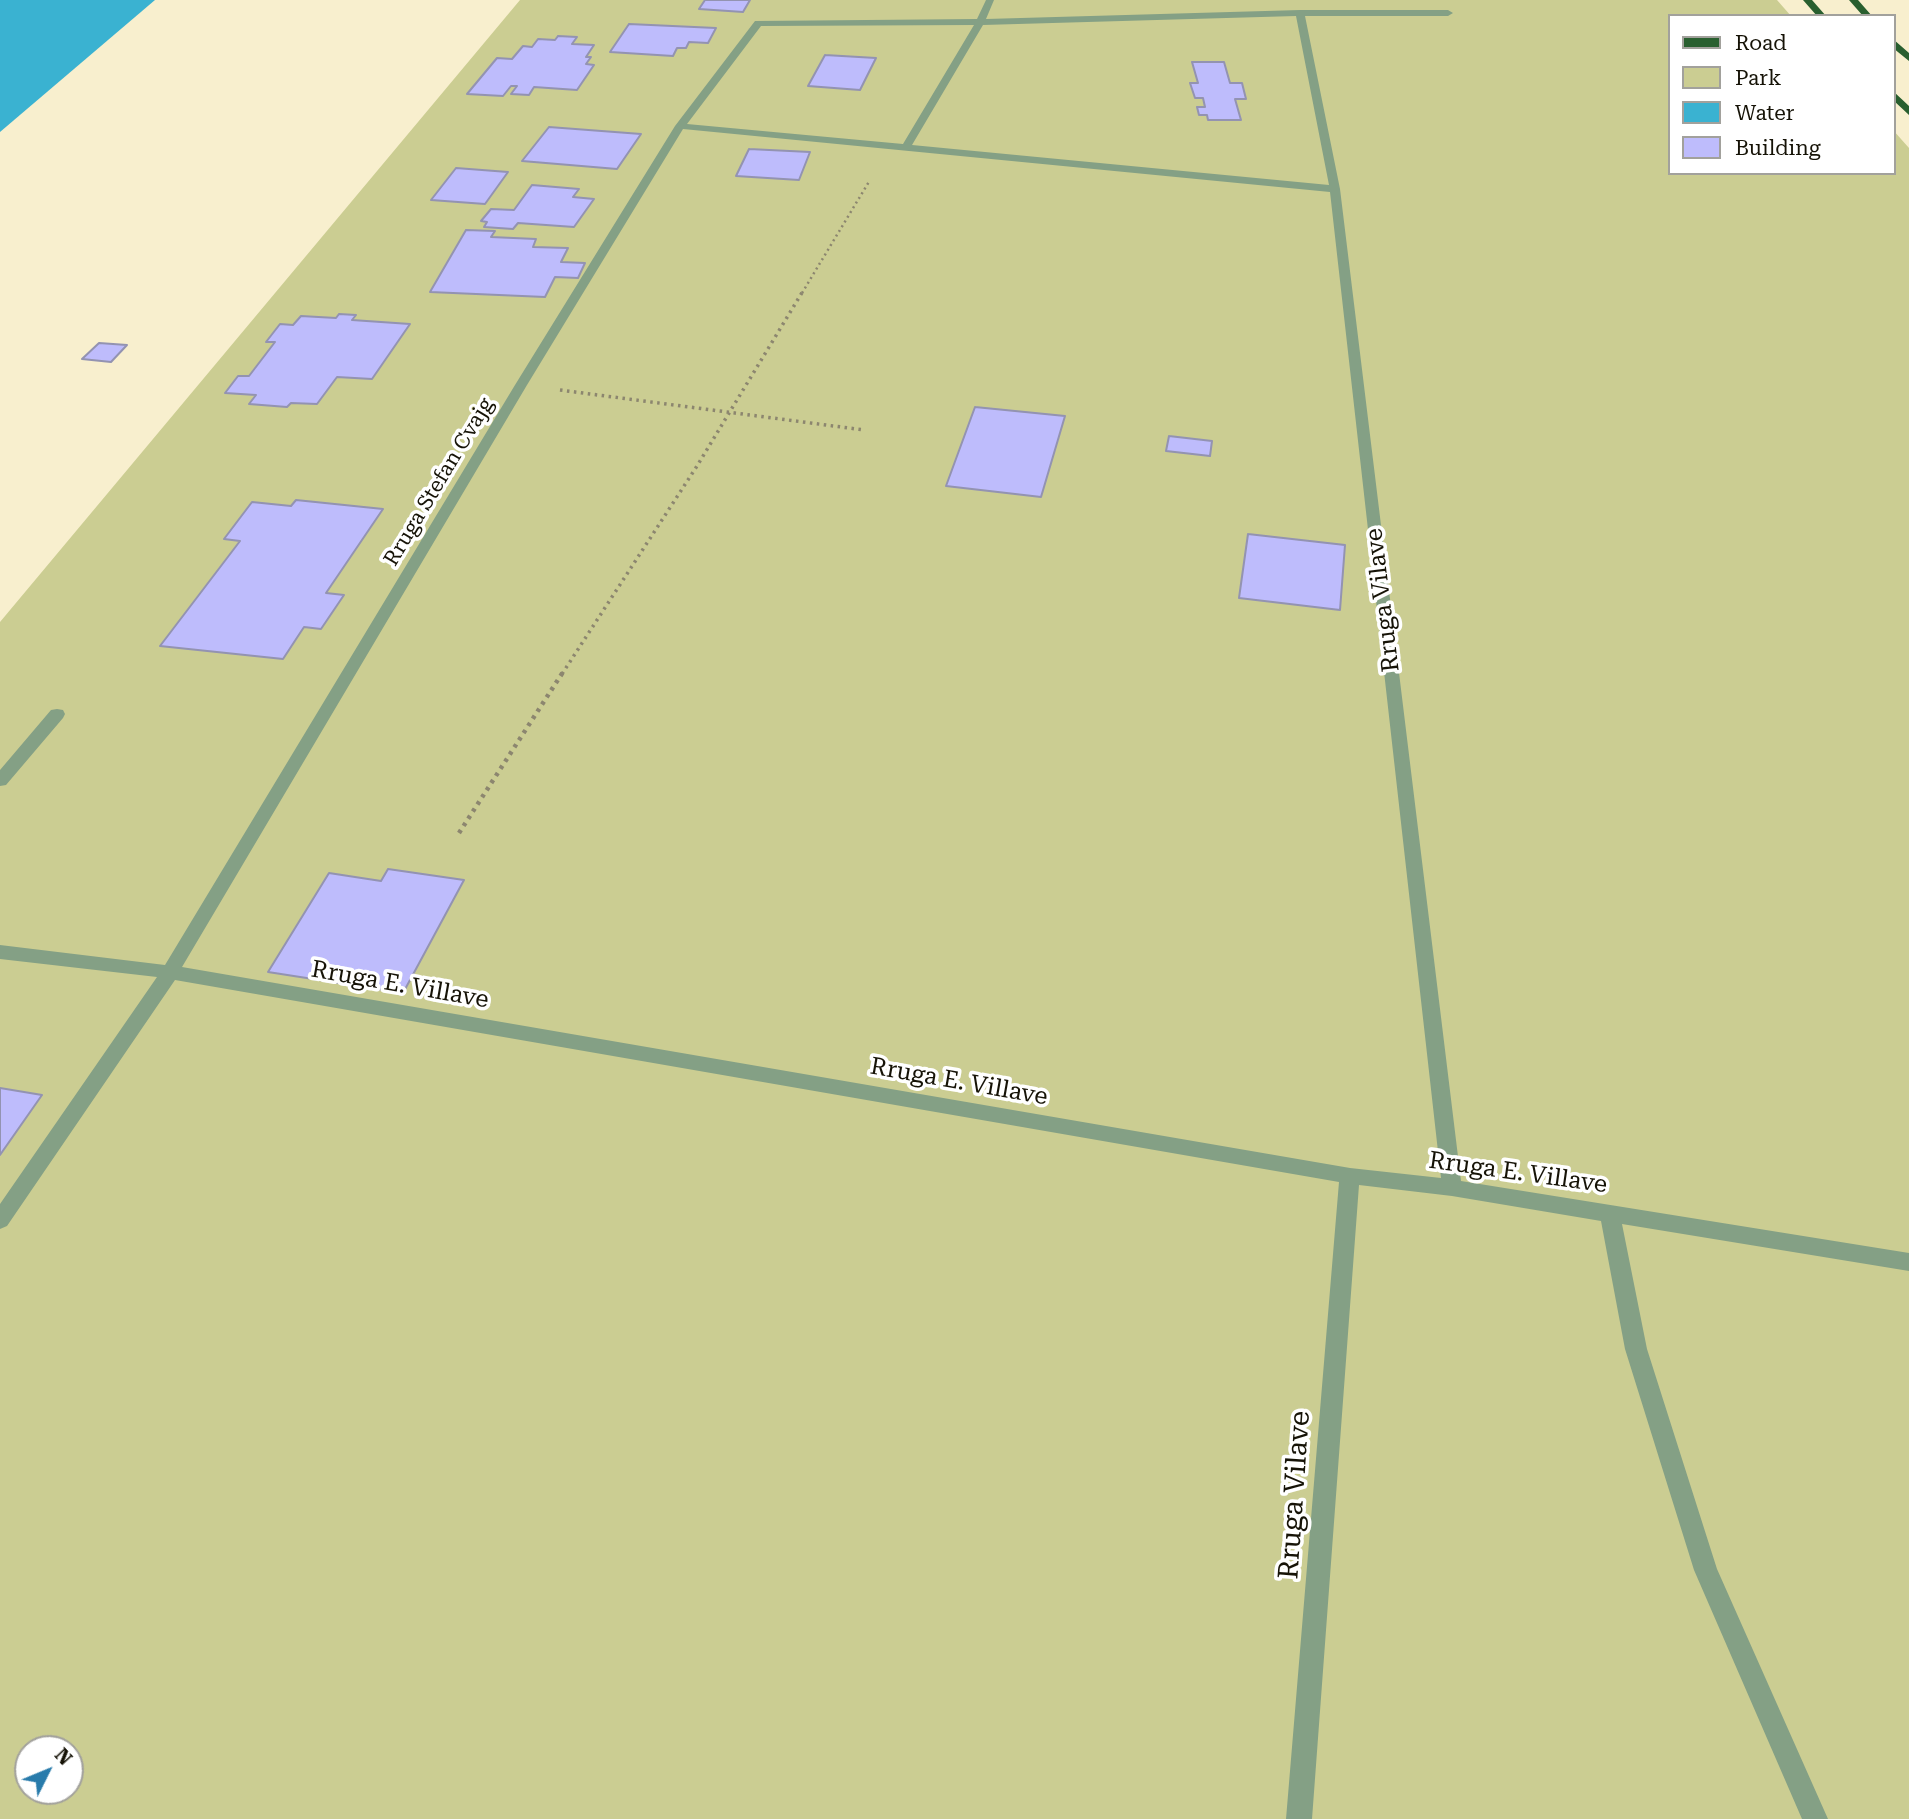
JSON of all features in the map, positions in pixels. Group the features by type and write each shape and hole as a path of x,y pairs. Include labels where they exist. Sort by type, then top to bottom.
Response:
{"main road":[{"path":"1807,0 1820,14"},
{"path":"1853,0 1866,14"},
{"path":"1895,44 1909,58"},
{"path":"1895,96 1909,112"}],"street":[{"path":"905,149 980,22 990,0"},
{"path":"980,22 1300,13 1448,13"},
{"name":"Rruga Vilave","path":"1300,13 1335,189 1452,1188"},
{"name":"Rruga Stefan Cvajg","path":"0,1220 170,972 521,385 680,126 758,23 980,22"},
{"path":"680,126 1335,189"},
{"path":"0,781 57,714"},
{"name":"Rruga E. Villave","path":"0,952 170,972 1350,1176 1452,1188 1909,1262"},
{"name":"Rruga Vilave","path":"1299,1819 1350,1176"},
{"path":"1611,1213 1636,1349 1706,1570 1815,1819"}],"path":[{"path":"459,833 698,466 867,183 905,149"},
{"path":"521,385 864,430"}],"green space":[{"path":"520,0 1777,0 1789,14 1668,14 1668,175 1895,175 1895,132 1909,148 1909,1819 0,1819 0,622"}],"water":[{"path":"0,0 155,0 0,132"}],"building":[{"path":"705,0 750,0 743,12 699,9"},
{"path":"629,24 716,28 708,43 689,42 686,48 677,48 673,56 610,52"},
{"path":"558,36 577,37 572,44 594,45 586,57 591,57 586,64 594,65 577,90 534,87 529,95 511,94 517,86 511,86 503,96 467,94 497,58 512,59 523,46 532,47 538,39 555,40"},
{"path":"825,55 876,58 860,90 808,86"},
{"path":"1192,62 1224,62 1230,83 1242,83 1246,99 1235,99 1241,120 1208,120 1207,115 1199,115 1197,107 1205,107 1203,98 1195,98 1190,83 1198,83"},
{"path":"549,127 641,134 617,169 522,161"},
{"path":"749,149 810,152 799,180 736,176"},
{"path":"456,168 508,172 485,204 431,200"},
{"path":"532,185 579,189 573,197 594,199 574,227 518,223 513,229 484,227 487,222 481,221 491,209 514,210"},
{"path":"466,230 495,231 491,237 536,239 533,247 568,248 561,262 585,263 578,278 555,277 545,297 430,292"},
{"path":"339,314 356,315 352,320 410,324 372,379 337,377 317,404 291,403 287,407 249,404 256,395 225,393 238,376 249,376 275,342 266,342 280,324 293,325 301,316 336,318"},
{"path":"99,343 127,345 111,362 82,359"},
{"path":"975,407 1065,416 1041,497 946,486"},
{"path":"1169,436 1212,441 1210,456 1166,451"},
{"path":"296,500 383,509 326,593 344,595 321,629 304,627 283,659 160,646 240,541 224,539 252,502 291,506"},
{"path":"1248,534 1345,545 1340,610 1239,598"},
{"path":"388,869 464,880 403,993 268,972 329,873 381,881"},
{"path":"0,1088 42,1095 0,1155"}]}
